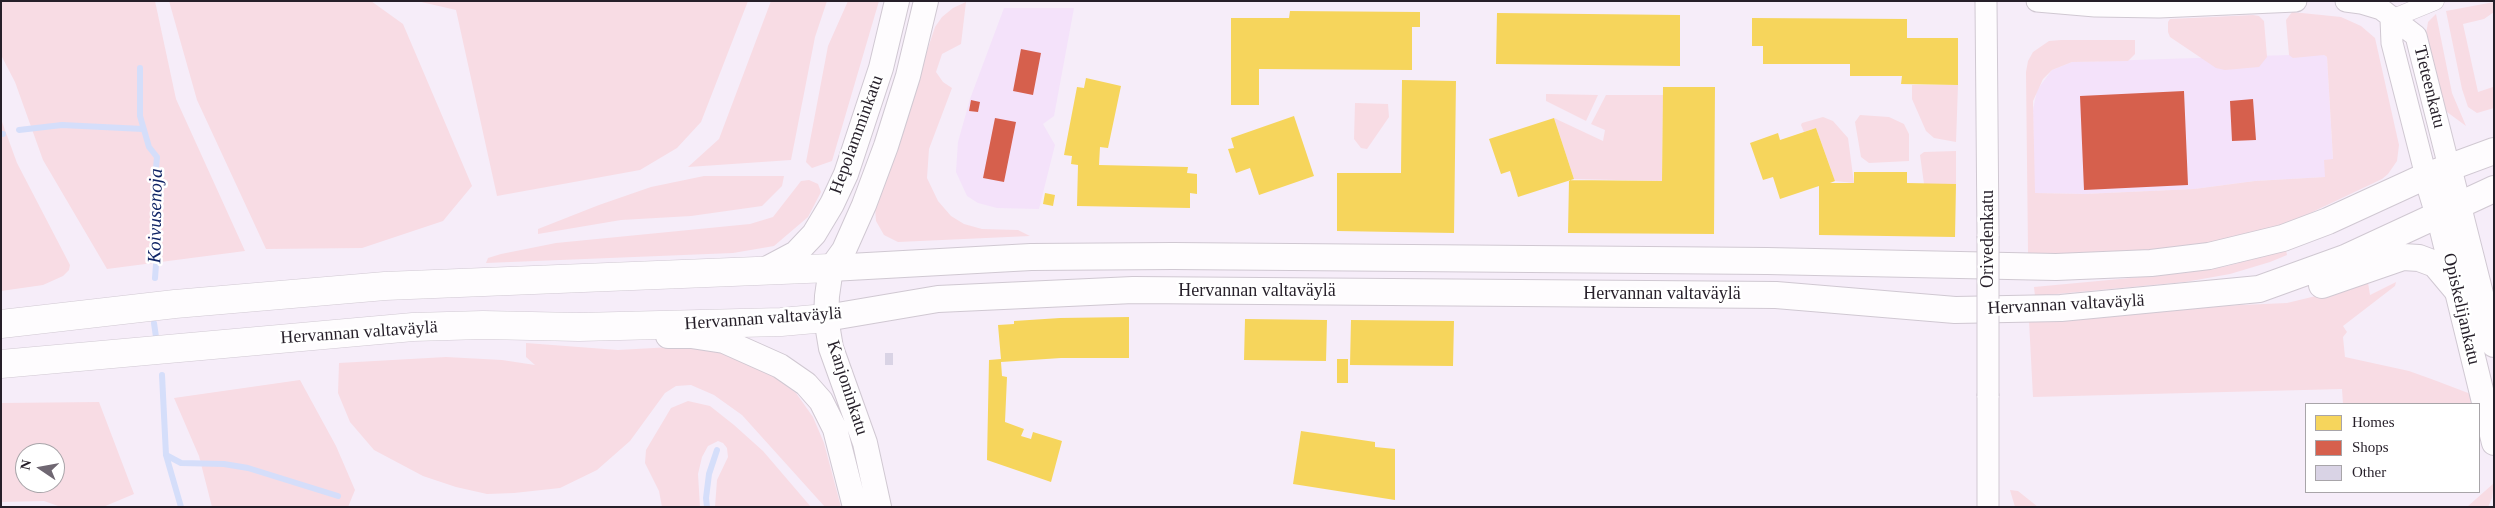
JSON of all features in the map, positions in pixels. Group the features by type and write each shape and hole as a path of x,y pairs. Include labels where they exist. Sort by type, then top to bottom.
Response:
{"highway":[{"name":"Hervannan valtaväylä","path":"1,324 176,304 385,286 830,268"},
{"name":"Hervannan valtaväylä","path":"1,364 413,327 483,325 579,327 768,322 826,318"}],"main road":[{"name":"Hepolamminkatu","path":"764,270 796,253 814,234 832,204 846,174 881,68 897,1"},
{"name":"Hepolamminkatu","path":"830,268 844,250 886,146 908,76 926,1"},
{"name":"Hervannan valtaväylä","path":"830,268 1031,257 1173,256 1748,261 2056,267 2151,263 2209,256 2283,238 2328,221 2438,172 2494,151"},
{"name":"Opiskelijankatu","path":"2438,172 2448,210 2494,345"},
{"name":"Hervannan valtaväylä","path":"826,318 938,300 1133,290 1776,295 1955,310 2062,308 2258,289 2284,282 2345,258 2494,189"},
{"name":"Opiskelijankatu","path":"2448,210 2456,289 2494,443"},
{"path":"2202,295 2280,299 2403,258 2419,258 2435,264 2456,289"},
{"name":"Kanjoninkatu","path":"830,268 826,318 831,348 865,443 880,507"},
{"name":"Kanjoninkatu","path":"579,327 624,334 691,336 724,341 780,366 806,384 820,401 835,429 855,507"}],"street":[{"name":"Orivedenkatu","path":"1986,1 1988,507"},
{"path":"2037,1 2095,6 2159,7 2296,1"},
{"path":"2346,1 2381,9 2391,19 2435,1"},
{"name":"Tieteenkatu","path":"2391,19 2392,43 2438,172"}],"shaded area":[{"path":"1,1 155,1 176,99 245,251 107,269 43,160 15,82 1,55"},
{"path":"169,1 371,1 403,24 472,186 443,221 362,248 266,249 197,100"},
{"path":"417,1 748,1 701,122 677,148 640,170 497,196 456,10"},
{"path":"771,1 827,1 815,37 791,160 688,167 719,139"},
{"path":"848,1 879,1 832,161 812,168 806,162 828,46"},
{"path":"966,2 961,44 942,54 936,72 943,82 952,88 929,149 927,178 938,201 951,216 964,224 982,229 1018,230 1030,236 898,242 884,235 876,221 875,207 935,27 942,17 953,8"},
{"path":"2494,2 2494,12 2484,19 2463,24 2478,92 2493,87 2494,89 2494,108 2477,113 2468,107 2462,89 2446,11"},
{"path":"1004,8 1074,8 1054,116 1043,124 1055,145 1039,209 997,208 978,203 967,196 956,172 958,142 970,99"},
{"path":"2292,12 2341,17 2361,26 2375,38 2399,145 2397,161 2388,174 2382,179 2285,225 2221,242 2143,254 2028,253 2026,72 2028,61 2033,52 2049,41 2135,40 2135,54 2128,61 2072,62 2052,70 2043,79 2033,101 2035,193 2084,194 2194,189 2255,181 2325,177 2324,160 2333,159 2327,57 2324,55 2293,58 2289,55 2286,20"},
{"path":"2436,14 2452,93 2466,126 2447,112 2442,101 2426,34 2428,22"},
{"path":"2259,16 2264,21 2267,57 2259,67 2225,70 2216,68 2170,37 2168,32 2168,22 2170,19"},
{"path":"2324,55 2327,57 2333,160 2325,177 2255,181 2194,189 2084,194 2034,193 2033,110 2037,90 2052,70 2072,62"},
{"path":"1912,85 1958,85 1956,142 1934,138 1926,131 1912,99"},
{"path":"1546,94 1598,95 1586,121 1546,101"},
{"path":"1606,95 1663,95 1662,181 1574,179 1554,118 1603,141 1605,130 1591,124"},
{"path":"1355,103 1388,104 1389,117 1367,149 1361,148 1354,139"},
{"path":"1860,115 1889,117 1904,124 1909,134 1909,161 1869,163 1861,157 1855,122"},
{"path":"1823,117 1833,121 1848,138 1854,183 1835,181 1816,128 1804,132 1802,123"},
{"path":"1,119 17,163 70,265 69,270 63,276 43,285 1,291"},
{"path":"1956,151 1956,184 1924,184 1920,155 1924,152"},
{"path":"704,176 784,176 782,186 762,206 691,216 621,220 538,234 538,229 599,205 651,187"},
{"path":"809,180 818,184 821,192 808,217 774,246 733,253 486,263 488,258 501,254 556,243 750,224 773,217 801,181"},
{"path":"2286,250 2287,255 2230,274 2185,282 2035,296 2034,287 2184,273 2227,266"},
{"path":"2367,276 2370,295 2396,282 2395,286 2343,326 2347,332 2343,337 2345,357 2409,371 2476,396 2478,403 2343,403 2342,389 2033,397 2029,321 2195,307 2287,303 2320,295"},
{"path":"526,343 618,350 690,346 723,352 770,374 796,393 813,417 824,443 841,507 825,507 742,415 714,395 691,385 676,386 665,393 630,441 597,470 560,488 487,494 456,487 423,476 374,450 350,422 338,393 339,363 446,357 502,360 535,365 526,357"},
{"path":"300,380 336,446 355,490 348,507 212,507 199,456 174,398"},
{"path":"688,401 710,406 734,425 763,451 811,507 715,507 717,480 728,457 727,448 718,441 708,446 702,457 698,474 700,507 662,507 659,491 645,463 646,450 671,408"},
{"path":"99,402 134,494 103,507 61,507 44,501 1,502 1,403"},
{"path":"2494,483 2492,498 2488,507 2467,507"},
{"path":"2010,490 2018,491 2038,507 2015,507"}],"building: Homes":[{"path":"1290,11 1420,12 1420,27 1412,27 1412,70 1259,69 1259,105 1231,105 1231,18 1289,18"},
{"path":"1497,13 1680,15 1680,66 1496,64"},
{"path":"1752,18 1907,19 1907,38 1958,38 1958,85 1901,84 1902,76 1850,76 1850,64 1763,64 1763,46 1752,46"},
{"path":"1086,78 1121,86 1108,148 1100,147 1099,165 1188,167 1187,173 1197,174 1197,194 1190,193 1190,208 1077,206 1078,165 1071,164 1072,156 1064,155 1077,87 1084,88"},
{"path":"1402,80 1456,81 1454,233 1337,231 1337,173 1401,173"},
{"path":"1663,87 1715,87 1714,234 1568,233 1569,180 1662,181"},
{"path":"1294,116 1314,176 1259,195 1250,168 1236,173 1228,149 1234,148 1231,138"},
{"path":"1554,118 1574,179 1518,197 1510,171 1501,174 1489,139"},
{"path":"1816,128 1835,181 1830,183 1854,183 1854,172 1907,172 1907,183 1956,184 1955,237 1819,235 1819,186 1780,199 1773,177 1763,180 1750,143 1778,133 1780,140"},
{"path":"1045,193 1055,195 1053,206 1043,204"},
{"path":"1129,317 1129,358 1061,358 1001,362 1002,376 1007,377 1005,422 1024,429 1021,436 1031,439 1033,432 1062,441 1051,482 987,460 989,360 1001,359 998,325 1014,324 1014,321 1060,318"},
{"path":"1245,319 1327,320 1326,361 1244,360"},
{"path":"1351,320 1454,321 1453,366 1350,365"},
{"path":"1337,359 1348,359 1348,383 1337,383"},
{"path":"1301,431 1375,442 1375,447 1395,449 1395,500 1293,484"}],"building: Shops":[{"path":"1021,49 1041,53 1033,95 1013,91"},
{"path":"2184,91 2188,185 2084,190 2080,96"},
{"path":"2253,99 2256,140 2232,141 2230,101"},
{"path":"971,100 980,102 978,112 969,111"},
{"path":"995,118 1016,122 1004,182 983,178"}],"building: Other":[{"path":"885,353 893,353 893,365 885,365"}],"waterway":[{"name":"Koivusenoja","path":"140,68 140,116 149,147 157,157 155,179 158,238 155,278"},
{"path":"19,130 62,125 143,129"},
{"name":"Koivusenoja","path":"154,323 156,337"},
{"name":"Koivusenoja","path":"162,375 166,455 181,507"},
{"path":"707,507 706,498 709,474 717,450"},
{"path":"166,455 181,463 224,464 248,468 338,496"}]}
